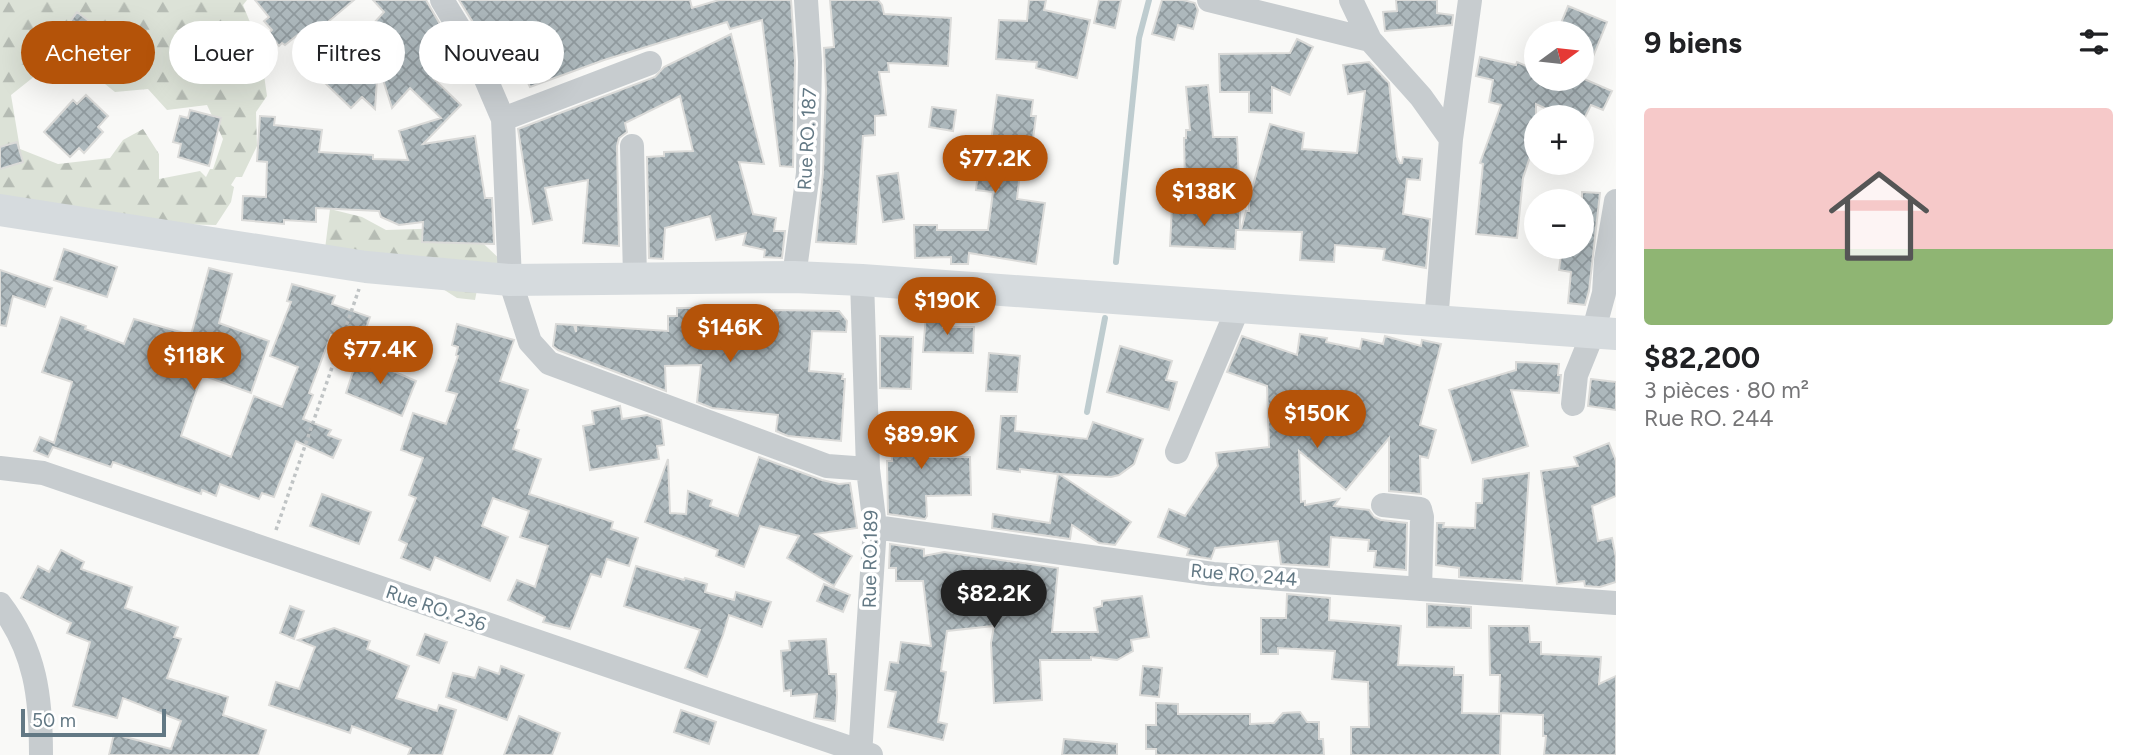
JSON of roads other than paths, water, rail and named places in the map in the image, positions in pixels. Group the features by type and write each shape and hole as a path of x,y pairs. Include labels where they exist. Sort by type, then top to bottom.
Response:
{"main road":[{"path":"0,210 366,268 510,280 794,277 862,280 1605,333"}],"street":[{"path":"442,0 476,56 503,119 510,280 530,342 549,363 827,466 868,469"},
{"name":"Rue RO. 187","path":"794,277 808,173 810,61 806,0"},
{"path":"1209,0 1370,40"},
{"path":"1351,0 1370,40 1422,97 1451,139"},
{"path":"1436,322 1451,139 1470,0"},
{"path":"503,119 650,63"},
{"path":"632,146 635,278"},
{"path":"1573,404 1576,375 1605,333 1606,260 1616,201"},
{"name":"Rue RO.189","path":"862,280 868,469 875,527 864,754"},
{"path":"1177,452 1238,308"},
{"name":"Rue RO. 236","path":"0,468 43,473 864,754"},
{"path":"1384,505 1420,509 1420,589"},
{"name":"Rue RO. 244","path":"875,527 1213,574 1616,603"},
{"path":"0,604 13,622 34,669 41,712 41,755"}],"waterway":[{"path":"1116,262 1139,38 1149,0"},
{"path":"1087,412 1105,318"}]}
